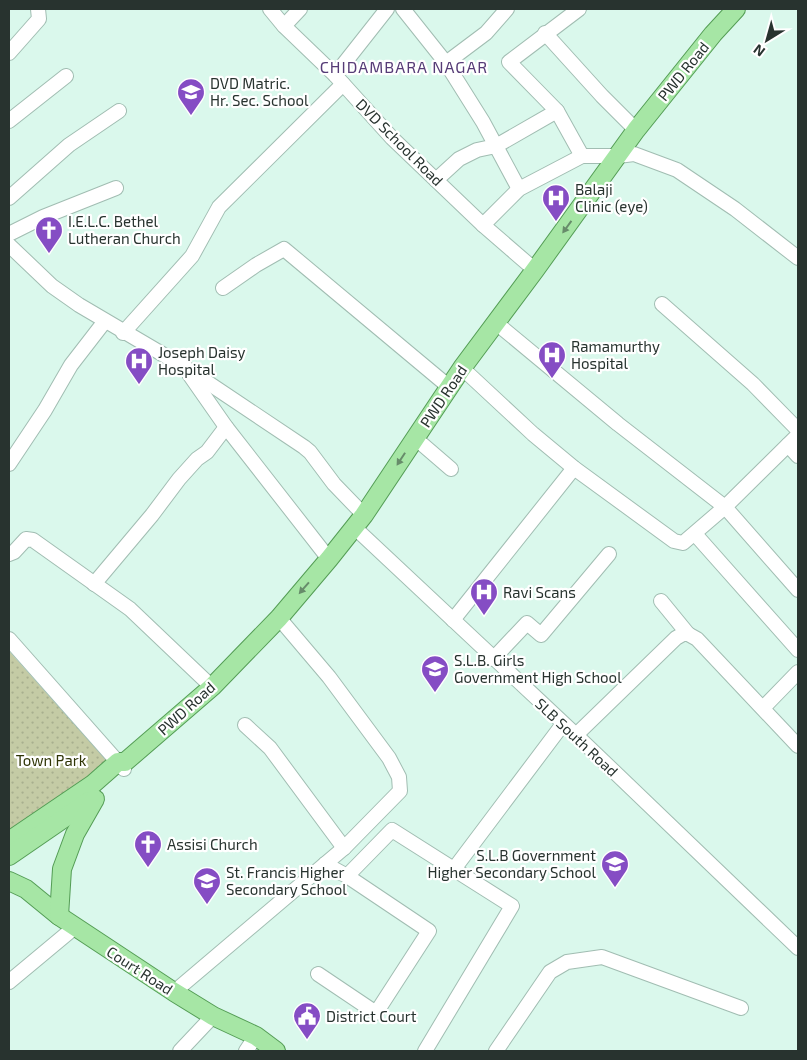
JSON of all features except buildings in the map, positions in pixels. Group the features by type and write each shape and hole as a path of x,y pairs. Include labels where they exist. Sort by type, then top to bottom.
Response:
{"main road":[{"name":"PWD Road","path":"9,841 123,764 212,686 279,618 359,521 448,386 636,130 713,34 736,9"},
{"name":"PWD Road","path":"9,856 98,795 123,764"},
{"path":"59,916 62,869 75,834 98,795"},
{"name":"Court Road","path":"9,881 26,890 59,916 174,992 213,1016 256,1036 276,1051"}],"street":[{"path":"9,53 39,19 38,9"},
{"name":"DVD School Road","path":"270,9 284,26 339,79 392,138 535,270"},
{"path":"284,26 300,9"},
{"path":"123,333 192,256 219,207 339,79 388,9"},
{"path":"403,9 446,63 483,122 520,189"},
{"path":"446,63 486,33 507,9"},
{"path":"579,9 509,62 557,111 582,156"},
{"path":"545,33 602,96 636,130"},
{"path":"9,121 66,76"},
{"path":"9,198 69,145 120,111"},
{"path":"436,180 459,159 477,150 496,146 557,111"},
{"path":"484,224 520,189 582,156 634,154 677,170 735,209 798,258"},
{"path":"9,234 43,217 116,188"},
{"name":"SLB South Road","path":"9,245 52,286 79,305 123,333 186,368 310,452 359,521 453,620 798,948"},
{"path":"223,288 256,265 284,249 448,386"},
{"path":"662,304 753,384 798,430"},
{"path":"9,464 45,410 71,365 105,321"},
{"path":"495,322 618,424 725,507 798,590"},
{"path":"186,368 226,427 329,559"},
{"path":"462,368 533,434 574,468 674,541 682,543 695,534 793,440 798,456"},
{"path":"94,584 152,515 179,479 206,452 226,427"},
{"path":"415,438 451,469"},
{"path":"453,620 574,468"},
{"path":"695,534 798,650"},
{"path":"9,554 14,552 26,539 29,539 130,609 212,686"},
{"path":"493,658 528,622 541,635 609,554"},
{"path":"661,601 688,634 697,639 798,746"},
{"path":"174,992 344,848 400,791 399,777 389,758 329,677 279,618"},
{"path":"576,735 676,638 683,634 688,634"},
{"path":"9,638 123,764"},
{"path":"762,708 798,672"},
{"path":"454,869 564,724"},
{"path":"245,725 270,748 344,848"},
{"path":"346,876 392,830 512,906 425,1051"},
{"path":"318,974 376,1013 429,931 325,864"},
{"path":"9,982 75,927"},
{"path":"496,1051 550,972 567,962 602,956 741,1008"},
{"path":"180,1051 213,1016"},
{"path":"246,1051 256,1036"}],"green space":[{"name":"Town Park","path":"9,651 109,763 9,836"}],"place":[{"name":"DVD Matric. Hr. Sec. School","path":"191,116"},
{"name":"Balaji Clinic (eye)","path":"556,222"},
{"name":"I.E.L.C. Bethel Lutheran Church","path":"49,254"},
{"name":"Ramamurthy Hospital","path":"552,379"},
{"name":"Joseph Daisy Hospital","path":"139,385"},
{"name":"Ravi Scans","path":"484,616"},
{"name":"S.L.B. Girls Government High School","path":"435,693"},
{"name":"Assisi Church","path":"148,868"},
{"name":"S.L.B Government Higher Secondary School","path":"615,888"},
{"name":"St. Francis Higher Secondary School","path":"207,905"},
{"name":"District Court","path":"307,1040"}],"district":[{"name":"CHIDAMBARA NAGAR","path":"404,66"}]}
